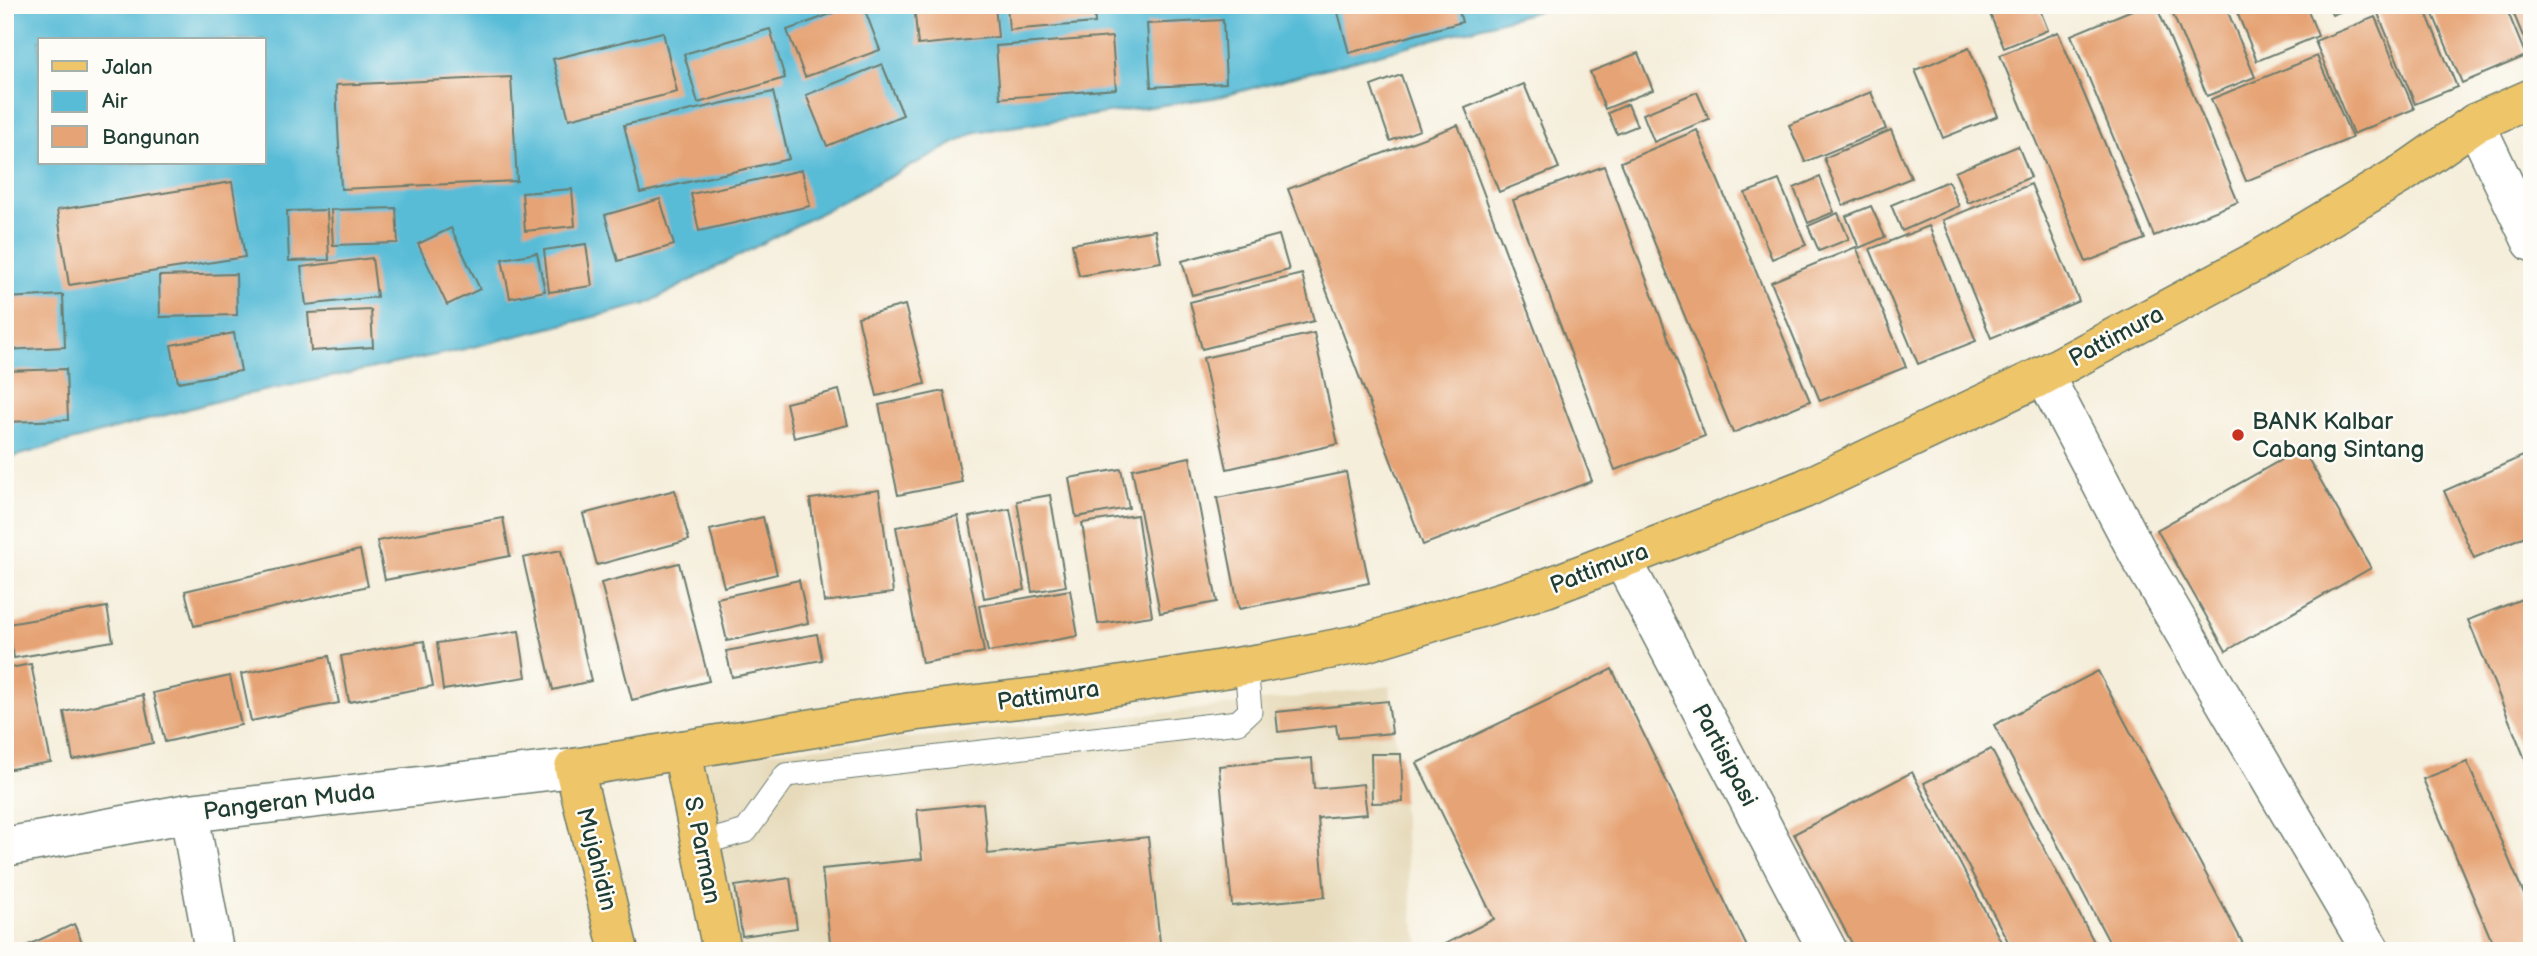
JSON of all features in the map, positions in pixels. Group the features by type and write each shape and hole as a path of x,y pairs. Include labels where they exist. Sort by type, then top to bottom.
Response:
{"main road":[{"name":"Pattimura","path":"574,768 911,712 1078,692 1364,643 1431,626 1546,589 1804,489 2044,375 2260,259 2405,172 2475,123 2532,98"},
{"name":"S. Parman","path":"682,750 722,951"},
{"name":"Mujahidin","path":"574,768 619,951"}],"street":[{"path":"2475,123 2532,242"},
{"path":"2044,375 2141,559 2371,951"},
{"name":"Partisipasi","path":"1622,559 1828,951"},
{"name":"Pangeran Muda","path":"5,846 189,813 574,768"},
{"path":"189,813 214,951"}],"lane":[{"path":"702,843 746,831 786,775 1238,722 1250,711 1246,664"}],"shaded area":[{"path":"1390,686 1413,919 1422,951 731,951 686,760 1173,712"}],"water":[{"path":"5,5 1561,5 1219,97 976,132 646,304 465,349 225,399 5,459"}],"building":[{"path":"855,5 863,5 880,50 805,77 787,30"},
{"path":"914,5 995,5 998,37 918,45"},
{"path":"1007,5 1094,5 1095,23 1009,30"},
{"path":"1145,5 1203,5 1203,7 1146,11"},
{"path":"1336,5 1457,5 1462,22 1349,53"},
{"path":"2038,5 2048,30 2004,48 1987,7"},
{"path":"2144,5 2156,5 2238,202 2154,236 2071,35"},
{"path":"2169,5 2225,5 2255,77 2207,96"},
{"path":"2234,5 2306,5 2318,36 2257,61"},
{"path":"2328,5 2357,5 2332,15"},
{"path":"2392,5 2423,5 2457,87 2415,104 2377,11"},
{"path":"2429,5 2505,5 2526,56 2462,83"},
{"path":"2510,5 2532,5 2532,44 2527,46"},
{"path":"2375,17 2414,109 2353,134 2315,41"},
{"path":"1223,20 1226,83 1151,87 1147,24"},
{"path":"770,29 785,78 698,103 684,54"},
{"path":"663,32 677,92 569,119 553,59"},
{"path":"2058,32 2145,239 2086,262 2000,55"},
{"path":"1112,37 1116,89 1000,98 996,46"},
{"path":"1969,48 1998,116 1943,138 1915,70"},
{"path":"1638,53 1653,90 1605,109 1590,72"},
{"path":"2317,56 2352,138 2246,181 2211,99"},
{"path":"882,64 903,115 827,146 806,95"},
{"path":"1401,75 1420,130 1390,141 1371,86"},
{"path":"511,77 517,181 341,189 336,85"},
{"path":"1524,84 1559,168 1499,192 1465,108"},
{"path":"773,92 789,159 640,193 624,125"},
{"path":"1697,92 1709,119 1654,142 1643,114"},
{"path":"1871,92 1886,129 1805,162 1789,125"},
{"path":"1628,104 1637,126 1617,134 1608,113"},
{"path":"1458,125 1592,481 1423,545 1288,189"},
{"path":"1697,130 1810,401 1733,433 1621,162"},
{"path":"1891,130 1911,178 1843,206 1824,158"},
{"path":"2018,146 2031,177 1968,203 1955,172"},
{"path":"1604,166 1705,436 1615,470 1513,200"},
{"path":"802,170 810,206 699,231 691,194"},
{"path":"1820,177 1834,212 1808,223 1794,188"},
{"path":"1779,180 1806,245 1772,259 1745,193"},
{"path":"1948,181 1959,206 1902,231 1891,205"},
{"path":"232,182 245,257 69,285 57,210"},
{"path":"2031,184 2079,301 1991,338 1943,220"},
{"path":"572,189 575,226 525,231 522,193"},
{"path":"660,199 674,245 618,261 605,215"},
{"path":"1871,206 1885,237 1859,248 1846,216"},
{"path":"396,208 398,243 333,245 331,210"},
{"path":"327,210 329,260 289,261 287,211"},
{"path":"1838,213 1849,239 1819,251 1808,226"},
{"path":"1929,226 1976,341 1918,364 1870,249"},
{"path":"451,228 480,289 447,305 418,244"},
{"path":"1155,230 1161,262 1079,276 1072,244"},
{"path":"1279,235 1289,270 1192,295 1182,261"},
{"path":"586,244 592,286 549,292 544,250"},
{"path":"1856,247 1906,367 1820,401 1771,282"},
{"path":"537,253 545,291 510,298 502,259"},
{"path":"372,258 377,297 306,305 301,267"},
{"path":"236,274 237,315 160,317 159,276"},
{"path":"1302,274 1314,321 1202,349 1190,302"},
{"path":"63,295 65,347 5,350 5,298"},
{"path":"905,305 925,384 877,396 858,317"},
{"path":"371,310 373,347 311,351 308,313"},
{"path":"234,333 241,371 178,382 171,345"},
{"path":"1314,333 1338,444 1227,469 1203,358"},
{"path":"66,369 68,420 5,422 5,371"},
{"path":"839,390 848,425 794,438 786,403"},
{"path":"944,391 962,482 898,495 879,405"},
{"path":"2302,448 2371,568 2226,651 2157,530"},
{"path":"2532,452 2532,533 2474,558 2444,491"},
{"path":"1190,457 1217,602 1160,613 1132,469"},
{"path":"1121,469 1129,508 1076,517 1069,478"},
{"path":"1346,472 1369,583 1239,609 1217,498"},
{"path":"675,490 689,540 597,565 583,514"},
{"path":"879,490 893,593 824,602 810,499"},
{"path":"1050,495 1066,586 1032,592 1017,501"},
{"path":"1010,509 1025,590 984,598 969,517"},
{"path":"1137,515 1152,616 1098,624 1082,523"},
{"path":"958,516 984,652 922,663 896,527"},
{"path":"763,517 777,574 724,587 710,530"},
{"path":"503,518 510,556 385,580 377,541"},
{"path":"360,550 368,586 194,626 185,591"},
{"path":"561,550 591,681 553,690 523,558"},
{"path":"679,563 709,681 632,700 601,583"},
{"path":"799,580 808,623 727,641 717,598"},
{"path":"1070,590 1078,636 988,652 979,606"},
{"path":"2532,595 2532,776 2468,620"},
{"path":"107,607 113,641 14,658 8,624"},
{"path":"519,631 526,677 443,690 437,643"},
{"path":"817,634 822,660 732,677 726,651"},
{"path":"424,641 433,686 349,702 341,656"},
{"path":"329,656 339,703 251,721 241,674"},
{"path":"31,664 51,762 5,770 5,669"},
{"path":"1612,669 1749,951 1438,951 1437,948 1494,919 1417,763"},
{"path":"2098,671 2247,951 2114,951 1994,725"},
{"path":"230,676 241,725 165,742 153,693"},
{"path":"143,695 153,743 73,760 64,712"},
{"path":"1388,701 1392,733 1338,738 1336,725 1278,732 1276,712"},
{"path":"1991,749 2099,951 2013,951 1924,783"},
{"path":"1371,754 1401,754 1403,802 1372,803"},
{"path":"1312,758 1314,789 1363,784 1367,814 1318,818 1325,897 1232,906 1219,766"},
{"path":"2467,762 2532,913 2532,951 2496,951 2423,779"},
{"path":"1912,772 2006,951 1856,951 1794,834"},
{"path":"983,803 988,854 1148,837 1161,951 831,951 822,869 922,859 917,810"},
{"path":"790,878 797,928 742,936 735,886"},
{"path":"74,924 86,951 28,951 26,946"}],"place":[{"name":"BANK Kalbar Cabang Sintang","path":"2238,435"}]}
